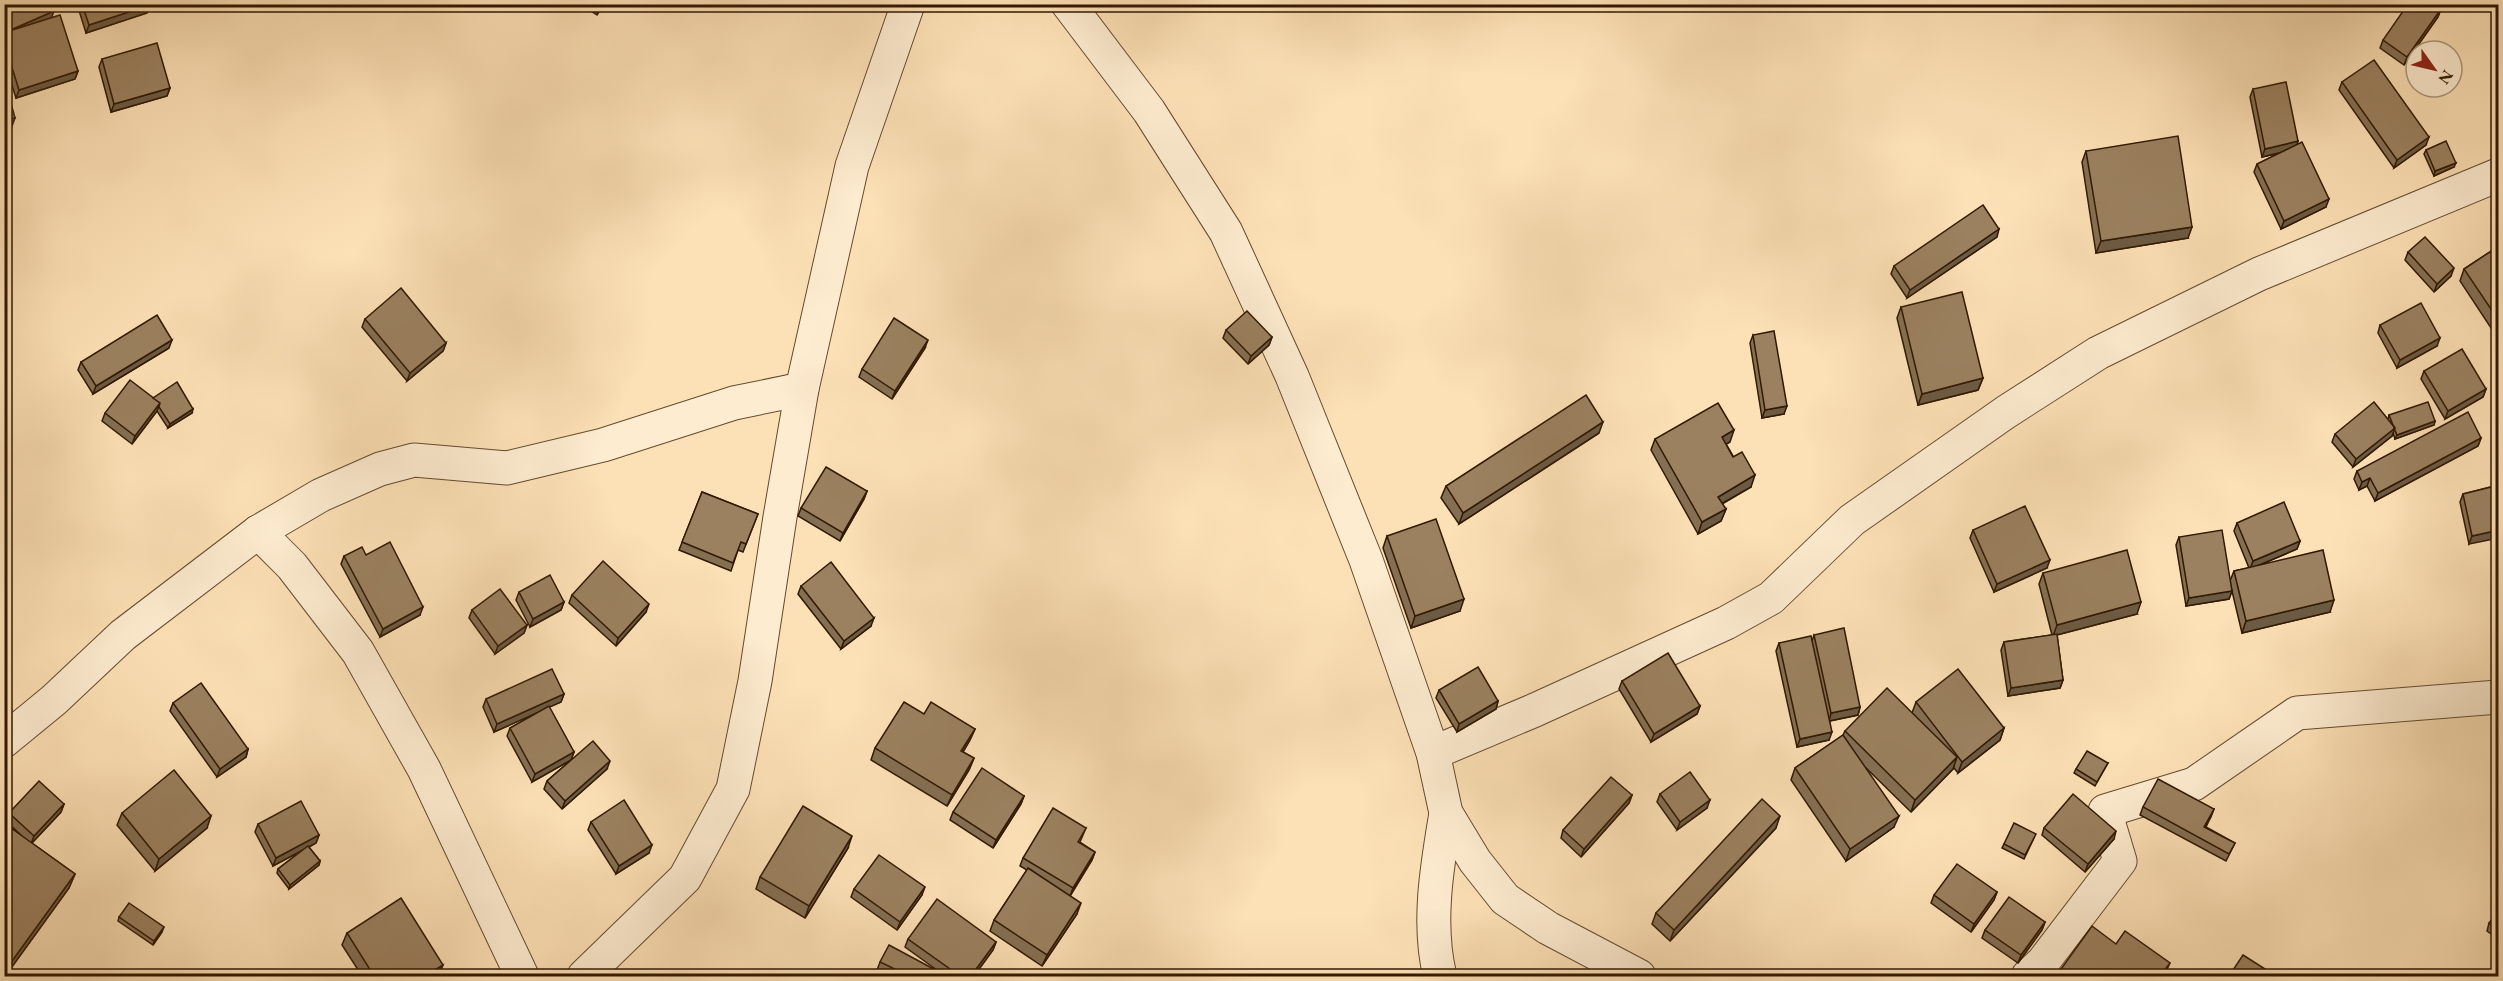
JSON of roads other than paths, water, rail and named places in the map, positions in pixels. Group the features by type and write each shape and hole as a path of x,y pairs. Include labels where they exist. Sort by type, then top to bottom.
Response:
{"street":[{"path":"584,976 685,878 733,789 755,681 802,388 852,166 908,4"},
{"path":"1068,4 1149,111 1226,232 1292,376 1366,560 1432,753 1446,813 1476,861 1505,899 1548,928 1611,959 1639,976"},
{"path":"1432,753 1535,710 1726,623 1771,598 1852,520 2006,412 2098,353 2259,274 2499,175"},
{"path":"4,741 54,700 123,634 258,532 321,495 380,470 414,460 507,468 603,445 734,403 802,388"},
{"path":"258,532 292,566 358,652 424,769 522,976"},
{"path":"2028,976 2043,962 2120,861 2105,811 2194,784 2297,713 2499,697"},
{"path":"1440,976 1434,915 1437,865 1446,813"}]}
